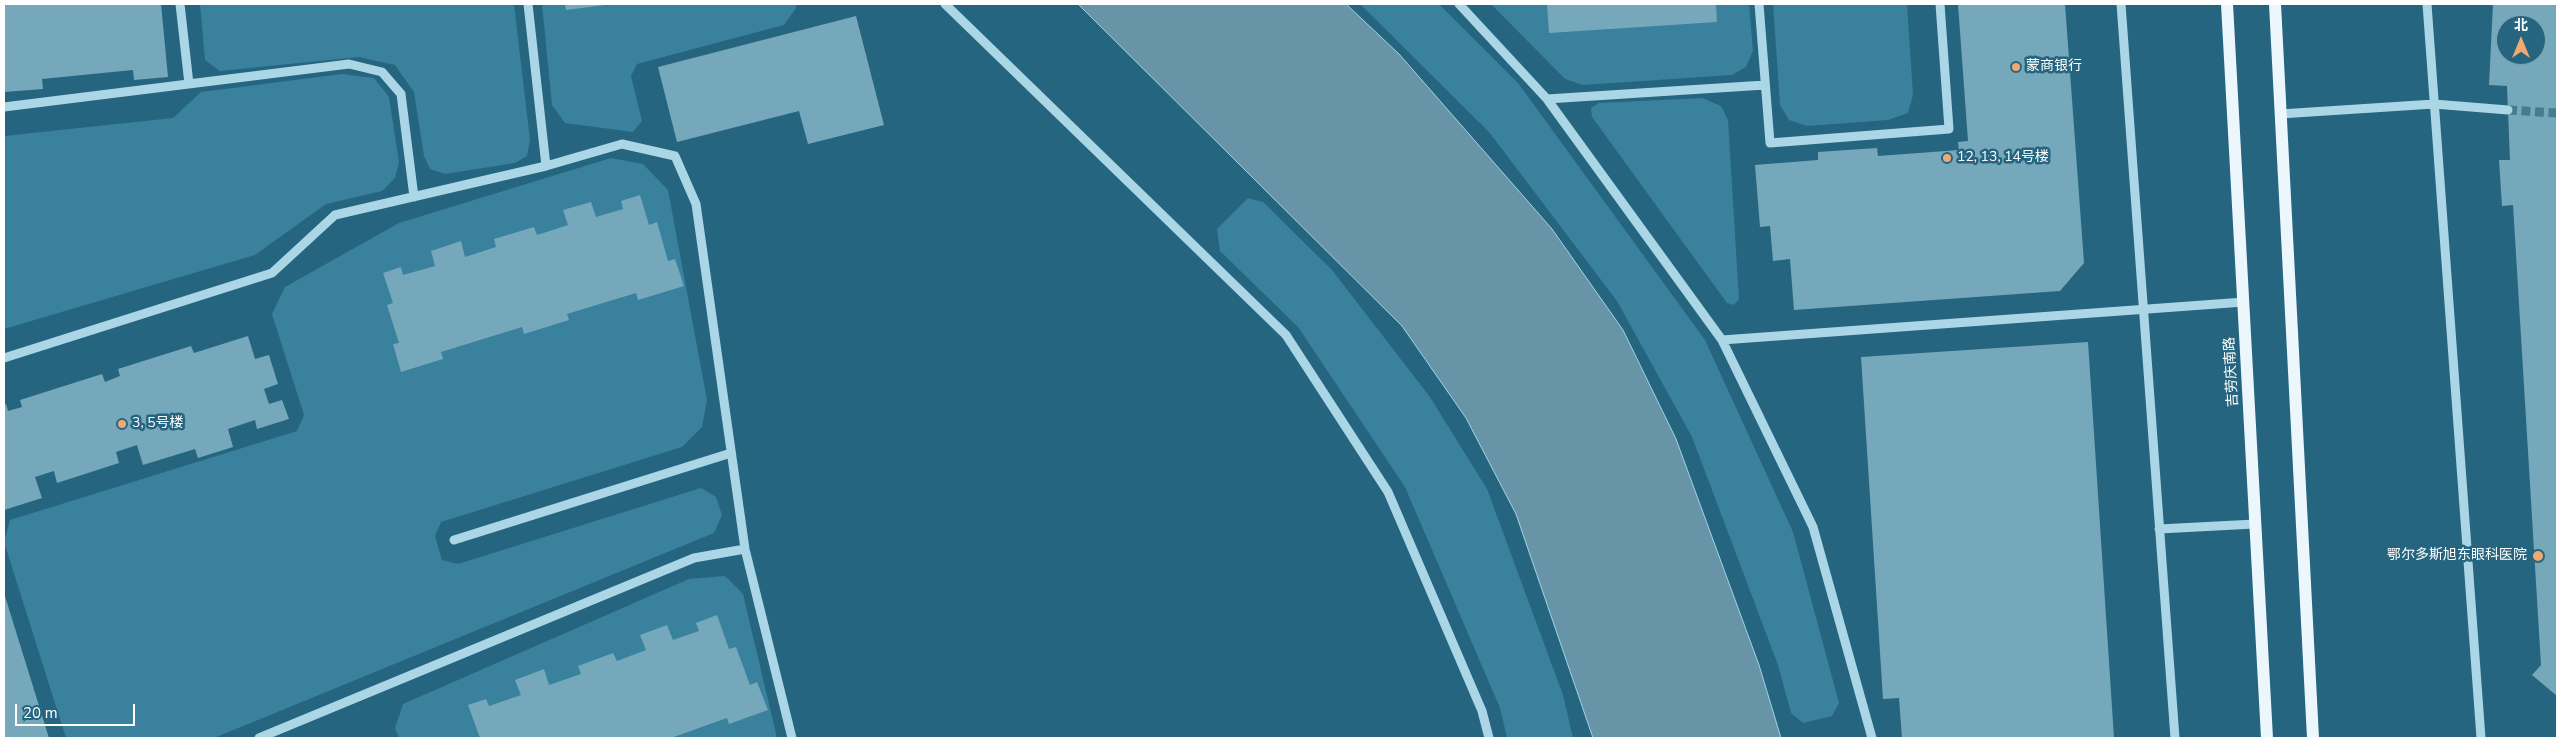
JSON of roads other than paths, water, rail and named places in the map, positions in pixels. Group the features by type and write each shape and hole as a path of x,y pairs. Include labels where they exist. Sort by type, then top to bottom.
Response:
{"main road":[{"name":"吉劳庆南路","path":"2227,4 2267,738"},
{"path":"2274,4 2313,738"}],"lane":[{"path":"180,4 189,84"},
{"path":"528,4 546,166"},
{"path":"945,4 1286,335 1388,492 1482,711 1489,738"},
{"path":"1459,4 1547,98 1722,340 1813,527 1872,738"},
{"path":"1759,4 1770,143 1949,129 1940,4"},
{"path":"2120,4 2175,738"},
{"path":"2427,4 2481,738"},
{"path":"4,107 348,64 382,72 401,94 414,197"},
{"path":"1547,98 1766,85"},
{"path":"2280,114 2434,104 2508,110"},
{"path":"4,358 272,273 335,216 546,166 622,144 676,156 696,204 745,549 792,738"},
{"path":"1722,340 2244,302"},
{"path":"454,540 731,453"},
{"path":"2159,529 2255,524"},
{"path":"258,738 694,558 745,549"}],"tunnel":[{"path":"2508,110 2557,113"}],"place":[{"name":"蒙商银行","path":"2016,67"},
{"name":"12, 13, 14号楼","path":"1947,158"},
{"name":"3, 5号楼","path":"122,424"},
{"name":"鄂尔多斯旭东眼科医院","path":"2538,556"}]}
